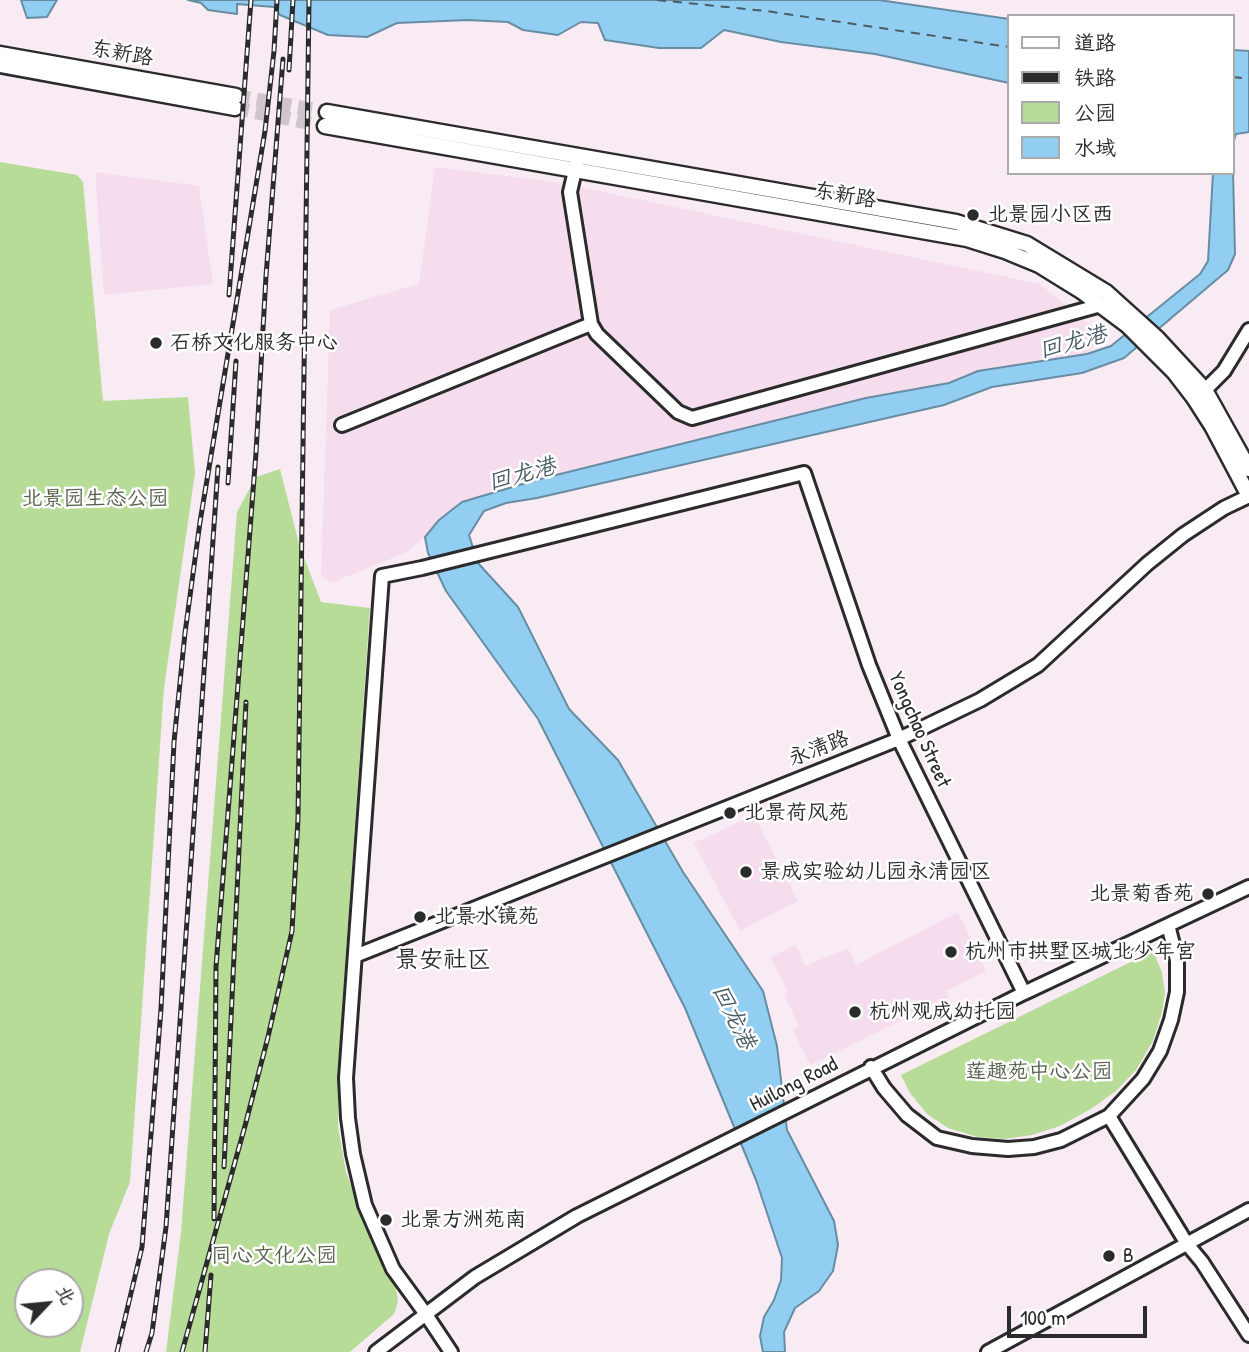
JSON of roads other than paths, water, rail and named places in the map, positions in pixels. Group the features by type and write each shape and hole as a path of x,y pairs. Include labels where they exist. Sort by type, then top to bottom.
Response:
{"main road":[{"name":"东新路","path":"0,54 235,102 0,65"},
{"name":"东新路","path":"326,119 577,163 967,239 1039,265 1132,322"},
{"name":"东新路","path":"577,163 956,222 1027,244 1106,292 1132,322 1205,390 1249,469"},
{"name":"东新路","path":"1153,342 1212,426 1249,496"}],"street":[{"path":"577,163 570,192 591,324 597,334 678,412 692,418 1101,305"},
{"path":"342,425 591,324"},
{"path":"1205,390 1224,371 1249,330"},
{"name":"Yongchao Street","path":"355,956 382,576 804,473 865,653 898,739 1024,993"},
{"name":"永清路","path":"355,956 898,739 980,700 1038,665 1147,564 1183,535 1224,508 1249,496"},
{"name":"Huilong Road","path":"376,1352 475,1277 577,1216 1024,993 1249,887"},
{"path":"871,1068 907,1115 937,1138 972,1146 1008,1149 1034,1147 1061,1140 1109,1116 1143,1079 1160,1051 1177,992 1177,960 1168,925"},
{"path":"355,956 346,1078 353,1154 365,1205 393,1269 451,1352"},
{"path":"1109,1116 1187,1244 1202,1262 1249,1335"},
{"path":"988,1352 1249,1210"}],"water":[{"path":"21,0 57,0 47,17 27,18"},
{"path":"188,0 879,0 1007,19 1007,83 875,54 781,42 724,30 701,48 659,48 605,40 598,23 581,22 558,35 523,30 508,22 468,20 397,23 367,37 328,35 280,15 274,7 237,4 237,14 208,10 201,3"},
{"path":"1235,50 1249,51 1249,132 1236,134 1235,137"},
{"name":"回龙港","path":"1213,175 1233,175 1235,254 1228,270 1124,358 1082,373 992,387 944,405 506,503 484,511 469,535 478,563 518,607 569,709 618,760 683,872 763,991 777,1046 787,1130 834,1221 838,1245 833,1271 819,1291 795,1308 784,1332 785,1352 763,1352 760,1336 764,1317 781,1280 782,1258 756,1180 685,1008 538,719 446,591 428,553 425,537 439,520 462,502 536,480 866,398 949,383 978,371 1087,354 1111,346 1200,274 1208,261"}],"tunnel":[{"path":"236,96 327,112"},
{"path":"235,108 325,126"}],"railway":[{"path":"229,295 251,0"},
{"path":"117,1352 142,1247 161,1009 174,742 185,633 200,522 265,131 277,0"},
{"path":"289,70 293,0"},
{"path":"182,1352 245,1126 292,931 298,819 309,0"},
{"path":"214,1219 216,967 283,59"},
{"path":"228,483 236,361"},
{"path":"146,1352 152,1333 166,1227 218,467"},
{"path":"224,1167 246,702"},
{"path":"205,1352 211,1275"}],"place":[{"name":"北景园小区西","path":"973,215"},
{"name":"石桥文化服务中心","path":"156,343"},
{"name":"北景荷风苑","path":"730,813"},
{"name":"景成实验幼儿园永清园区","path":"746,872"},
{"name":"北景菊香苑","path":"1208,894"},
{"name":"北景水镜苑","path":"420,917"},
{"name":"杭州市拱墅区城北少年宫","path":"951,952"},
{"name":"杭州观成幼托园","path":"855,1012"},
{"name":"北景方洲苑南","path":"386,1220"},
{"name":"B","path":"1109,1256"}],"district":[{"name":"景安社区","path":"443,961"}],"park label":[{"name":"北景园生态公园","path":"95,499"},
{"name":"莲趣苑中心公园","path":"1039,1072"},
{"name":"同心文化公园","path":"274,1256"}]}
